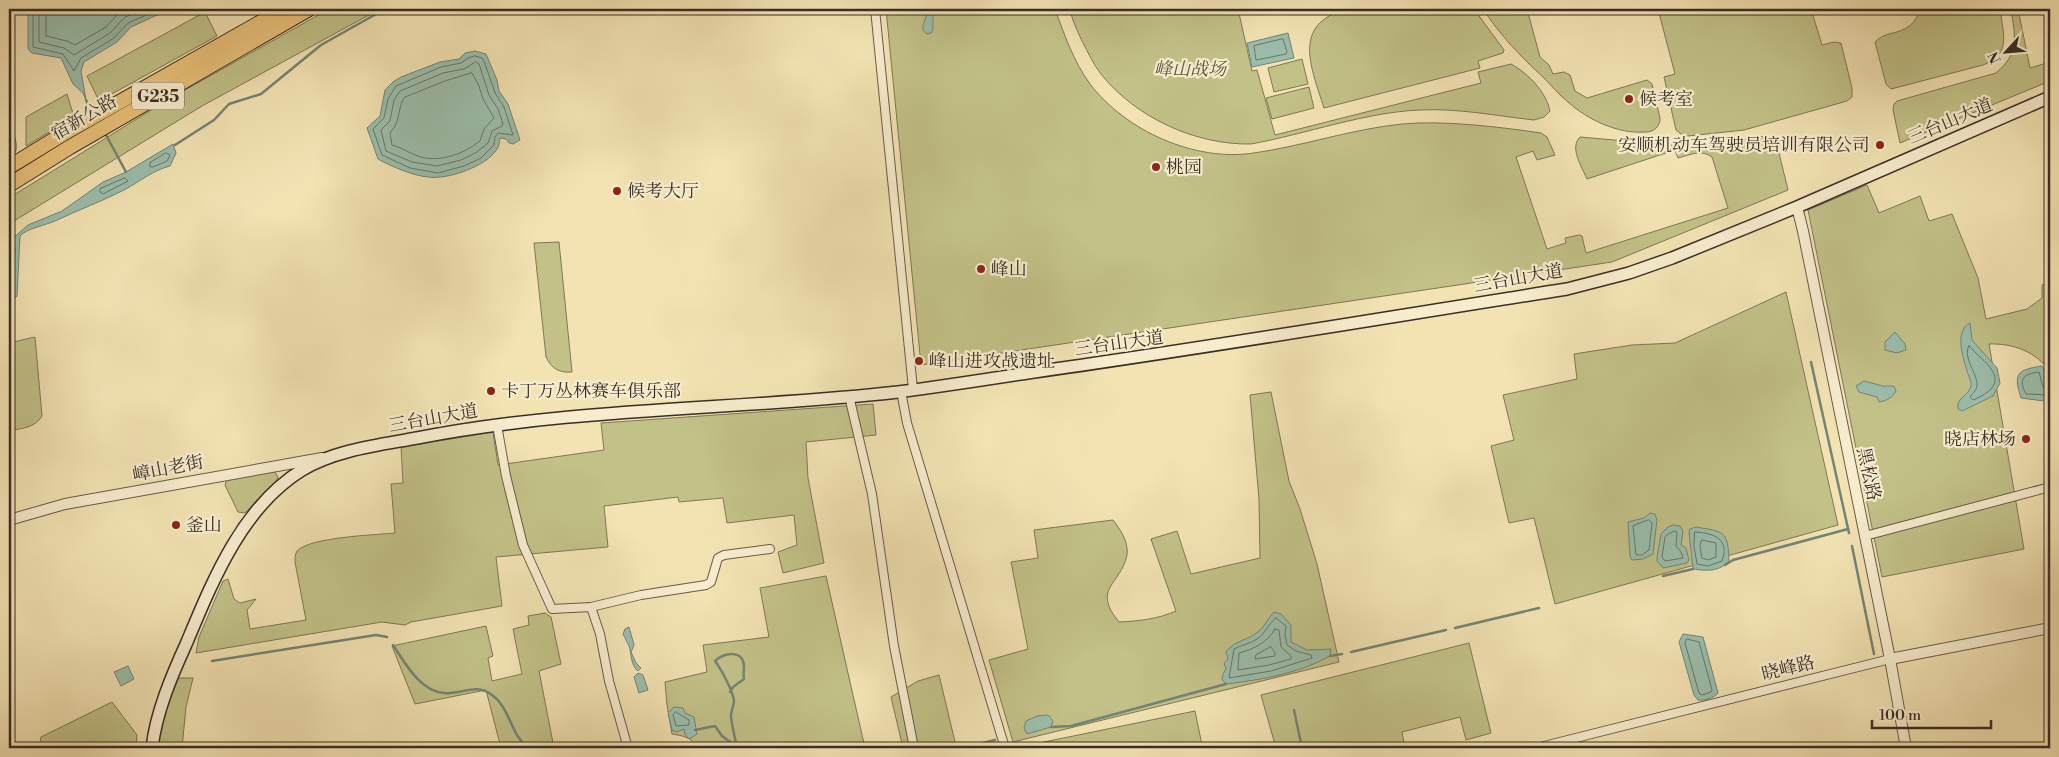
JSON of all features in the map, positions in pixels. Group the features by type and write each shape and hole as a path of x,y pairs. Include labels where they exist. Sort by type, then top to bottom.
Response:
{"highway":[{"name":"宿新公路","path":"9,167 63,134 284,9"},
{"name":"宿新公路","path":"9,185 70,147 309,9"}],"main road":[{"name":"三台山大道","path":"152,748 154,731 176,667 220,567 242,531 258,510 284,483 306,468 335,456 407,440 546,418 907,390 1151,356 1567,289 1629,273 1672,258 2050,97"}],"street":[{"path":"874,9 907,390 907,422 1005,748"},
{"name":"黑松路","path":"1797,206 1890,659 1906,748"},
{"path":"849,396 872,494 894,646 914,748"},
{"path":"497,425 506,476 523,545 552,610 591,607 641,595 706,585 711,582 718,558 724,555 770,550"},
{"name":"嶂山老街","path":"9,520 65,504 335,456"},
{"path":"1865,536 2050,487"},
{"path":"591,607 600,634 609,681 628,748"},
{"name":"晓峰路","path":"1536,748 1890,659 2050,628"}],"green space":[{"path":"329,9 380,9 202,106 9,224 9,198 169,99"},
{"path":"886,9 1055,9 1079,67 1090,84 1105,101 1142,129 1186,148 1209,153 1231,155 1254,153 1383,126 1418,123 1472,125 1541,133 1547,137 1555,155 1537,160 1533,151 1516,157 1547,249 1566,243 1565,238 1579,235 1582,236 1586,253 1728,208 1712,157 1704,153 1695,153 1678,158 1675,150 1587,179 1576,152 1577,141 1580,137 1694,147 1721,145 1765,136 1777,145 1788,190 1612,262 921,365"},
{"name":"峰山战场","path":"1070,9 1238,9 1252,71 1257,70 1275,135 1481,83 1478,72 1511,64 1524,73 1541,90 1550,111 1544,117 1534,120 1449,110 1420,110 1357,119 1251,144 1209,140 1168,126 1149,116 1115,90 1093,62 1082,41"},
{"path":"1347,9 1474,9 1504,50 1503,53 1478,61 1480,68 1324,108 1311,63 1312,37 1318,25 1329,16"},
{"path":"1483,9 1527,9 1540,57 1549,65 1553,74 1564,72 1570,75 1575,91 1587,98 1647,80 1652,84 1660,118 1658,126 1648,132 1624,131 1604,125 1576,109 1519,54 1496,28"},
{"path":"1658,9 1811,9 1822,45 1834,42 1841,43 1852,88 1852,97 1847,101 1744,130 1688,136 1681,134 1676,130 1664,77 1675,74"},
{"path":"1921,9 2000,9 2004,35 2002,49 1998,55 1983,65 1891,89 1886,84 1875,42 1910,25 1916,19"},
{"path":"2011,9 2018,9 2030,68 2050,62 2050,81 1900,143 1893,110 1894,104 1897,101 1996,73 2004,66 2014,44"},
{"path":"205,12 217,36 99,101 87,76"},
{"path":"1302,59 1308,84 1274,92 1268,68"},
{"path":"1309,87 1314,108 1272,119 1266,98"},
{"path":"67,94 74,117 26,146 26,117"},
{"path":"9,125 15,139 16,148 9,160"},
{"path":"1867,185 1879,213 1920,196 1929,221 1952,214 1978,278 1986,319 2027,309 2042,298 2042,285 2050,282 2050,372 2038,359 2024,350 2007,345 1989,344 2024,549 1882,577 1808,210"},
{"path":"559,242 572,372 563,372 556,369 546,357 534,243"},
{"path":"1786,292 1838,525 1555,604 1534,518 1509,523 1491,446 1514,440 1503,395 1577,379 1574,354 1632,345 1675,343"},
{"path":"35,337 42,416 32,425 9,431 9,343"},
{"path":"1271,392 1289,481 1317,564 1339,662 1013,742 989,660 1028,649 1011,562 1038,558 1034,530 1113,520 1127,545 1127,555 1124,565 1110,587 1108,594 1111,611 1119,622 1148,619 1176,611 1151,539 1177,531 1191,574 1260,558 1259,499 1250,395"},
{"path":"873,404 876,435 806,442 808,478 824,563 783,573 778,552 797,545 794,515 727,523 723,498 679,502 678,497 604,506 608,547 496,557 502,606 411,622 405,625 382,622 196,653 199,637 223,581 228,579 234,599 240,603 256,599 247,610 250,629 306,620 295,562 297,551 304,546 328,540 395,533 391,484 403,483 401,447 493,432 498,465 604,450 601,423"},
{"path":"274,471 278,477 276,481 245,513 238,512 225,485 227,479"},
{"path":"826,576 865,748 697,748 690,739 672,734 665,682 707,672 703,645 769,637 760,588"},
{"path":"545,613 551,617 561,664 539,671 554,748 501,748 486,690 415,704 392,646 486,626 493,656 488,658 492,681 522,674 513,629 529,625 528,616"},
{"path":"1469,643 1491,733 1466,740 1460,717 1402,732 1405,748 1276,748 1261,695"},
{"path":"939,675 956,746 944,748 903,748 891,697 918,681"},
{"path":"176,678 193,678 186,707 182,748 156,748 156,739"},
{"path":"112,702 137,735 136,748 39,748 41,737"},
{"path":"1195,711 1202,745 1189,748 1015,748"}],"water":[{"path":"28,9 170,9 131,27 117,42 84,62 81,71 86,100 83,93 73,84 61,58 32,53 28,49"},
{"path":"929,9 937,9 933,14 933,29 931,33 927,34 923,30 923,25"},
{"path":"1288,33 1294,58 1252,67 1247,43"},
{"path":"475,51 486,54 497,80 499,91 508,104 520,140 513,144 509,143 506,139 500,138 497,149 485,161 456,174 446,176 428,177 416,175 395,168 378,159 367,128 380,116 385,90 401,77 440,62 459,59 465,53"},
{"path":"173,144 176,153 170,166 153,173 108,198 55,221 31,229 20,236 17,296 9,305 9,242 28,225 62,211 103,182 126,172"},
{"path":"1970,323 1972,340 1997,368 2000,383 1993,396 1962,411 1958,409 1959,402 1970,389 1971,384 1962,352 1961,338 1965,327"},
{"path":"1895,332 1905,344 1906,350 1897,353 1885,350 1885,342"},
{"path":"2042,366 2045,372 2050,400 2021,398 2017,383 2019,374 2027,369"},
{"path":"1864,381 1883,386 1894,386 1896,391 1885,401 1879,402 1877,397 1859,392 1856,386"},
{"path":"1650,513 1655,514 1657,520 1653,554 1643,559 1632,560 1630,556 1628,522 1644,518"},
{"path":"1673,525 1680,526 1683,531 1681,545 1686,548 1689,560 1687,563 1663,568 1657,561 1661,534"},
{"path":"1696,527 1723,534 1726,538 1729,561 1725,565 1712,570 1693,569 1689,532 1690,529"},
{"path":"1274,612 1281,614 1291,625 1291,642 1307,650 1331,649 1330,656 1306,667 1280,675 1226,684 1222,679 1226,669 1224,663 1228,659 1226,652 1233,645 1259,631"},
{"path":"629,627 634,645 631,652 636,663 641,668 638,671 633,664 629,647 623,634 625,629"},
{"path":"1683,634 1703,637 1718,693 1711,698 1698,700 1694,695 1679,642"},
{"path":"128,666 134,679 121,686 114,672"},
{"path":"638,673 643,675 648,690 639,693 634,677"},
{"path":"674,707 683,708 685,713 694,717 697,734 689,739 685,735 684,729 677,732 672,730 668,713"},
{"path":"1048,715 1053,721 1051,727 1027,734 1024,728 1026,721 1037,716"}],"waterway":[{"path":"175,145 214,120 229,104 261,94 321,45 385,9"},
{"path":"86,100 89,106"},
{"path":"106,135 126,172"},
{"path":"1811,362 1849,533"},
{"path":"1725,565 1733,560 1848,529"},
{"path":"1852,546 1874,654"},
{"path":"1663,576 1693,569"},
{"path":"1455,628 1539,608"},
{"path":"1351,652 1446,630"},
{"path":"212,661 376,635 387,637"},
{"path":"393,645 420,682 435,691 451,693 480,689 492,695 503,707 522,743 528,748"},
{"path":"730,692 733,687 744,679 743,661 737,655 732,654 723,656 715,661 726,680 729,686 731,692 733,697 734,703 731,716 737,748"},
{"path":"1330,656 1342,654"},
{"path":"1051,727 1071,726 1226,684"},
{"path":"1294,710 1302,748"},
{"path":"695,730 715,726 722,736 737,747"},
{"path":"963,748 995,740"},
{"path":"1060,746 1083,748"}],"place":[{"name":"候考室","path":"1629,99"},
{"name":"安顺机动车驾驶员培训有限公司","path":"1880,145"},
{"name":"桃园","path":"1156,167"},
{"name":"候考大厅","path":"617,191"},
{"name":"峰山","path":"981,269"},
{"name":"峰山进攻战遗址","path":"919,361"},
{"name":"卡丁万丛林赛车俱乐部","path":"491,391"},
{"name":"晓店林场","path":"2026,439"},
{"name":"釜山","path":"176,525"}]}
